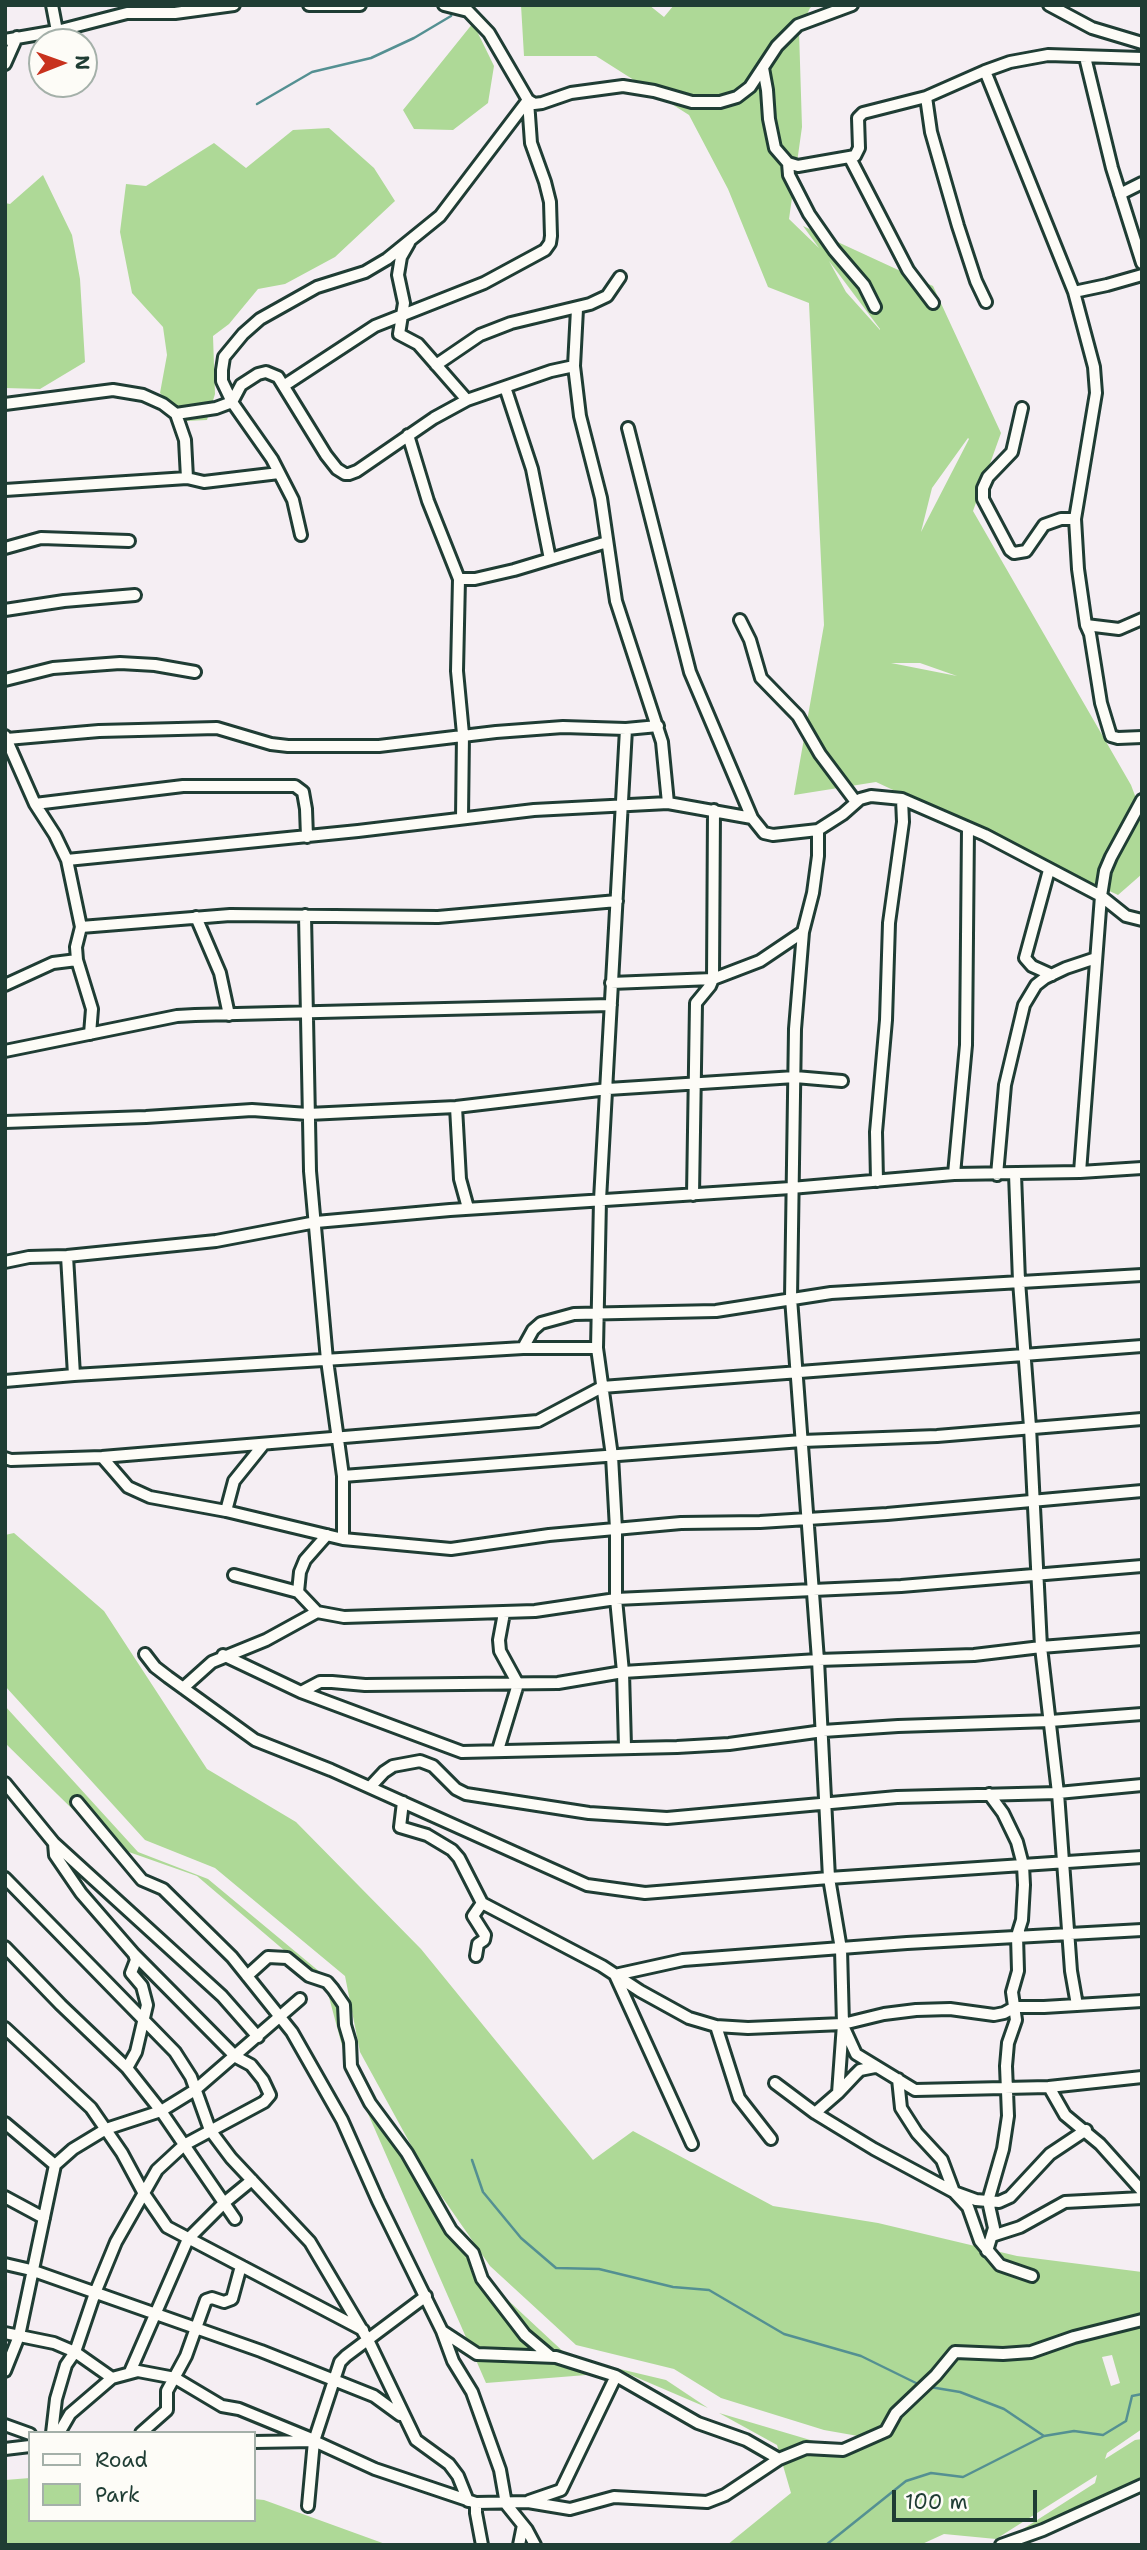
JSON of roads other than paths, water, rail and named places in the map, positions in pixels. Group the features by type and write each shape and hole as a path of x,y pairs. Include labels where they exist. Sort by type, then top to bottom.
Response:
{"street":[{"path":"52,5 56,28"},
{"path":"72,28 127,13 175,13 234,5"},
{"path":"309,5 360,5"},
{"path":"444,5 468,11 489,33 528,100 534,104 571,93 623,86 654,91 692,102 720,102 737,97 750,87 777,46 797,25 852,5"},
{"path":"1049,5 1092,28 1142,43"},
{"path":"5,64 11,38"},
{"path":"763,68 775,148 788,163 797,166 850,158 858,153 859,118 863,113 926,97 985,71 1048,55 1142,58"},
{"path":"1085,57 1119,194 1142,263"},
{"path":"985,71 1074,292 1094,368 1096,393 1074,519 1078,569 1101,703 1111,736 1142,737"},
{"path":"926,97 931,132 958,226 976,281 986,302"},
{"path":"301,535 293,500 257,434 232,402 222,381 224,357 260,319 317,287 365,272 387,259 440,216 528,100"},
{"path":"285,385 375,326 484,283 538,254 550,243 548,191 531,143 528,100"},
{"path":"850,158 908,271 933,303"},
{"path":"788,163 789,175 809,214 834,250 864,285 875,307"},
{"path":"1119,194 1142,183"},
{"path":"412,237 401,257 398,275 404,303 398,334 418,344 467,400"},
{"path":"1074,292 1142,275"},
{"path":"436,365 480,335 511,323 577,309 607,296 620,277"},
{"path":"577,309 574,366 580,416 601,498 616,601 658,726 668,803"},
{"path":"176,414 216,408 232,402 242,385 258,374 272,374 285,385 326,455 345,474 357,471 408,435 467,400 574,366"},
{"path":"505,387 531,469 550,559"},
{"path":"5,404 113,390 143,395 163,404 176,414 185,440 187,478"},
{"path":"1022,408 1012,452 985,482 983,499 1014,553 1026,551 1031,547 1044,525 1061,519 1074,519"},
{"path":"628,428 690,672 757,825 768,835 818,830 856,802 871,796 902,799 968,828 1101,896 1126,916 1142,920"},
{"path":"408,435 428,501 459,579 457,671 463,734 462,818"},
{"path":"5,490 187,478 204,482 279,473"},
{"path":"5,548 41,538 129,541"},
{"path":"459,579 493,575 607,542"},
{"path":"5,610 64,601 135,595"},
{"path":"1086,625 1119,629 1142,619"},
{"path":"740,620 750,640 761,678 799,716 820,754 856,802"},
{"path":"5,680 53,668 120,663 155,665 195,673"},
{"path":"90,1034 92,1009 77,960 76,947 81,927 67,860 35,804 6,737 217,728 288,746 379,747 463,734 563,727 626,729 658,726"},
{"path":"625,1746 616,1599 612,1456 597,1348 597,1312 600,1200 626,729"},
{"path":"35,804 183,786 295,786 303,792 307,837"},
{"path":"877,1181 876,1132 886,1020 889,923 903,822 902,799"},
{"path":"1080,1172 1105,871 1142,800"},
{"path":"67,860 307,837 534,810 668,803 752,817"},
{"path":"693,1195 696,1003 713,979 714,810"},
{"path":"954,1174 966,1045 968,828"},
{"path":"818,830 813,893 803,932 795,1028 791,1298 814,1590 829,1878 841,1949 843,2024 838,2093"},
{"path":"1049,870 1026,958 1032,966 1052,975"},
{"path":"81,927 196,917 438,917 617,901"},
{"path":"305,915 310,1171 327,1360 343,1476 343,1539"},
{"path":"196,917 220,973 229,1015"},
{"path":"611,983 713,979 760,961 803,932"},
{"path":"997,1175 1004,1085 1024,1005 1036,985 1052,975 1096,958"},
{"path":"5,985 53,963 77,960"},
{"path":"5,1051 177,1016 611,1004"},
{"path":"5,1122 252,1110 308,1114 456,1107 608,1089 794,1077 842,1081"},
{"path":"456,1107 460,1179 468,1208"},
{"path":"5,1262 29,1257 67,1256 216,1241 316,1222 468,1208 693,1195 954,1174 997,1175 1142,1168"},
{"path":"1014,1174 1041,1647 1058,1793 1070,1971 1077,2005"},
{"path":"67,1256 74,1375"},
{"path":"523,1348 533,1330 541,1323 574,1314 716,1311 831,1293 1142,1275"},
{"path":"5,1458 102,1457 538,1421 602,1387 1142,1346"},
{"path":"5,1381 523,1348 597,1348"},
{"path":"343,1476 802,1441 937,1436 1142,1419"},
{"path":"226,1511 234,1481 262,1445"},
{"path":"102,1457 128,1487 186,1505 226,1511 343,1539 451,1549 549,1535 681,1524 808,1519 1142,1491"},
{"path":"298,1592 300,1572 305,1559 327,1535"},
{"path":"234,1575 298,1592 317,1612 344,1617 504,1613 616,1599 901,1586 1142,1566"},
{"path":"183,1688 212,1661 267,1640 317,1612"},
{"path":"498,1750 518,1684 500,1651 499,1640 504,1613"},
{"path":"301,1692 320,1682 365,1685 558,1683 622,1672 818,1660 974,1655 1142,1639"},
{"path":"145,1654 155,1667 214,1713 255,1740 370,1787 587,1885 645,1893 1142,1857"},
{"path":"223,1656 301,1692 453,1751 462,1752 625,1746 677,1747 729,1744 823,1731 1142,1714"},
{"path":"370,1787 393,1766 420,1761 433,1766 456,1789 466,1794 589,1813 667,1818 897,1797 1058,1793 1142,1785"},
{"path":"5,1783 54,1843 222,1996 258,2037"},
{"path":"987,2250 994,2228 988,2201 1006,2135 1007,2054 1008,2043 1015,2029 1012,1992 1018,1971 1017,1936 1022,1920 1023,1866 1017,1842 1003,1813 989,1794"},
{"path":"77,1802 142,1880 163,1889 232,1957 292,2032 342,2120 378,2201 426,2296 453,2361 472,2392 502,2478 506,2504 535,2545"},
{"path":"404,1802 400,1827 428,1835 452,1850 459,1858 482,1903 689,2018 716,2026 748,2028 843,2024 916,2010 950,2009 994,2015 1015,2007 1142,2001"},
{"path":"52,2431 61,2378 75,2352 116,2242 157,2169 184,2145 264,2102 270,2095 263,2080 251,2065 236,2057 134,1954 81,1893 55,1855 54,1843"},
{"path":"5,1878 175,2052 191,2077 210,2130 225,2151 310,2242 366,2335 403,2417 420,2445 455,2471 476,2512 482,2545"},
{"path":"476,1956 478,1944 484,1940 485,1935 472,1916 482,1903"},
{"path":"615,1975 683,1960 1017,1936 1142,1930"},
{"path":"5,1947 127,2068 161,2111 235,2219"},
{"path":"127,2068 136,2052 147,2005 145,1993 131,1973 136,1960 134,1954"},
{"path":"247,1976 268,1957 287,1958 309,1976 327,1982 344,2005 351,2066 370,2103 407,2152 452,2230 473,2253 482,2279 525,2335 550,2356"},
{"path":"615,1975 692,2144"},
{"path":"5,2371 19,2336 55,2165 106,2129 161,2111 195,2090 300,1999"},
{"path":"843,2024 856,2054 915,2090 1049,2087 1142,2077"},
{"path":"716,2026 738,2098 771,2139"},
{"path":"5,2028 85,2102 106,2129 167,2227 366,2335"},
{"path":"815,2113 860,2070 875,2067"},
{"path":"898,2079 898,2103 917,2133 942,2160 954,2192 968,2207 975,2230 987,2250 1000,2265 1032,2276"},
{"path":"775,2083 815,2113 874,2149 954,2192 988,2201 999,2202 1010,2197 1050,2154 1086,2130"},
{"path":"1049,2087 1065,2115 1086,2130 1142,2191"},
{"path":"5,2123 55,2165"},
{"path":"130,2372 188,2239 223,2203 252,2180"},
{"path":"5,2197 44,2218"},
{"path":"992,2236 1020,2227 1039,2214 1065,2202 1142,2198"},
{"path":"5,2264 31,2270 335,2380 374,2396 403,2417"},
{"path":"143,2431 167,2410 167,2391 175,2378 206,2300 212,2298 225,2302 232,2299 241,2266"},
{"path":"307,2506 314,2441 343,2359 366,2335 426,2296"},
{"path":"60,2431 70,2414 112,2378 130,2372 149,2371 175,2378 222,2406 239,2409 375,2469 472,2502 528,2502 570,2509 614,2497 707,2502 725,2495 779,2459 806,2448 843,2450 886,2431 896,2413 936,2375 955,2352 1031,2352 1074,2337 1142,2320"},
{"path":"442,2331 477,2354 550,2356 616,2376 698,2423 746,2440 779,2459"},
{"path":"5,2333 45,2339 75,2352 112,2378"},
{"path":"528,2502 561,2490 616,2376"},
{"path":"5,2425 28,2433"},
{"path":"256,2442 314,2441"},
{"path":"5,2449 28,2446"},
{"path":"1001,2545 1043,2530 1142,2485"},
{"path":"561,2490 570,2509"},
{"path":"519,2545 523,2525"}],"waterway":[{"path":"257,104 312,72 371,58 414,38 451,16 452,9"},
{"path":"472,2160 483,2192 521,2238 556,2268 599,2269 673,2287 709,2290 784,2334 861,2356 920,2385"},
{"path":"930,2387 960,2392 1004,2409 1044,2436"},
{"path":"826,2545 906,2481 931,2473 963,2477 1044,2436 1074,2431 1103,2435 1126,2421 1132,2396 1142,2394"}]}
